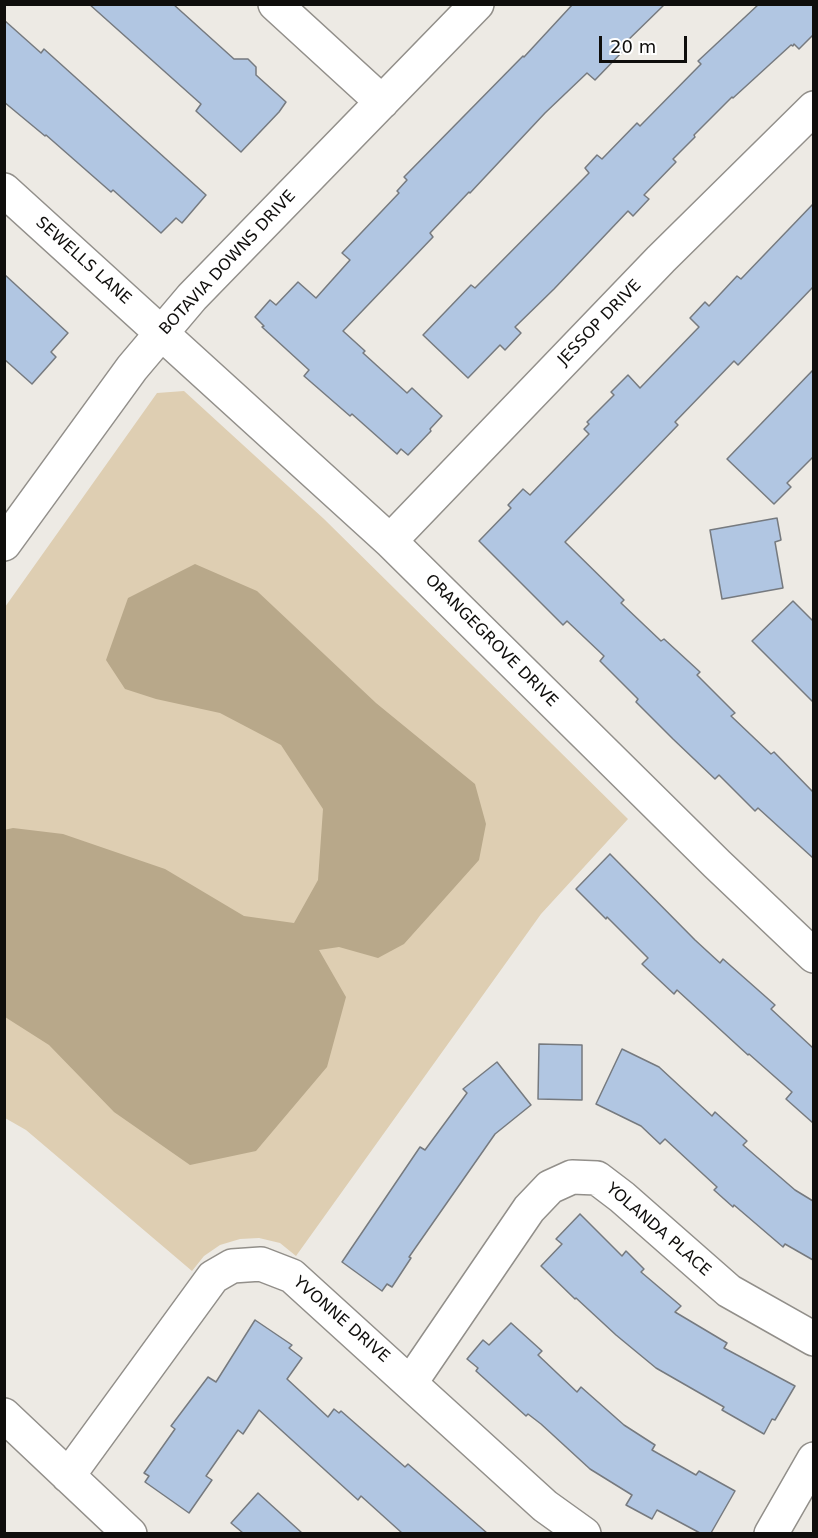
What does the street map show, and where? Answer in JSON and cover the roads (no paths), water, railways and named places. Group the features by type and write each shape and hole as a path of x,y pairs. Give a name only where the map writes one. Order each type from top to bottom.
{"street":[{"path":"274,4 382,102"},
{"name":"BOTAVIA DOWNS DRIVE","path":"9,526 132,368 192,297 477,4"},
{"name":"JESSOP DRIVE","path":"390,541 662,259 813,108"},
{"name":"SEWELLS LANE","path":"4,190 162,333"},
{"name":"ORANGEGROVE DRIVE","path":"162,333 390,541 813,956"},
{"name":"YOLANDA PLACE","path":"411,1382 529,1209 550,1187 572,1177 597,1178 622,1197 729,1291 813,1339"},
{"name":"YVONNE DRIVE","path":"68,1476 213,1277 232,1266 261,1264 292,1276 545,1506 584,1533"},
{"path":"4,1415 130,1533"},
{"path":"771,1533 813,1459"}]}
